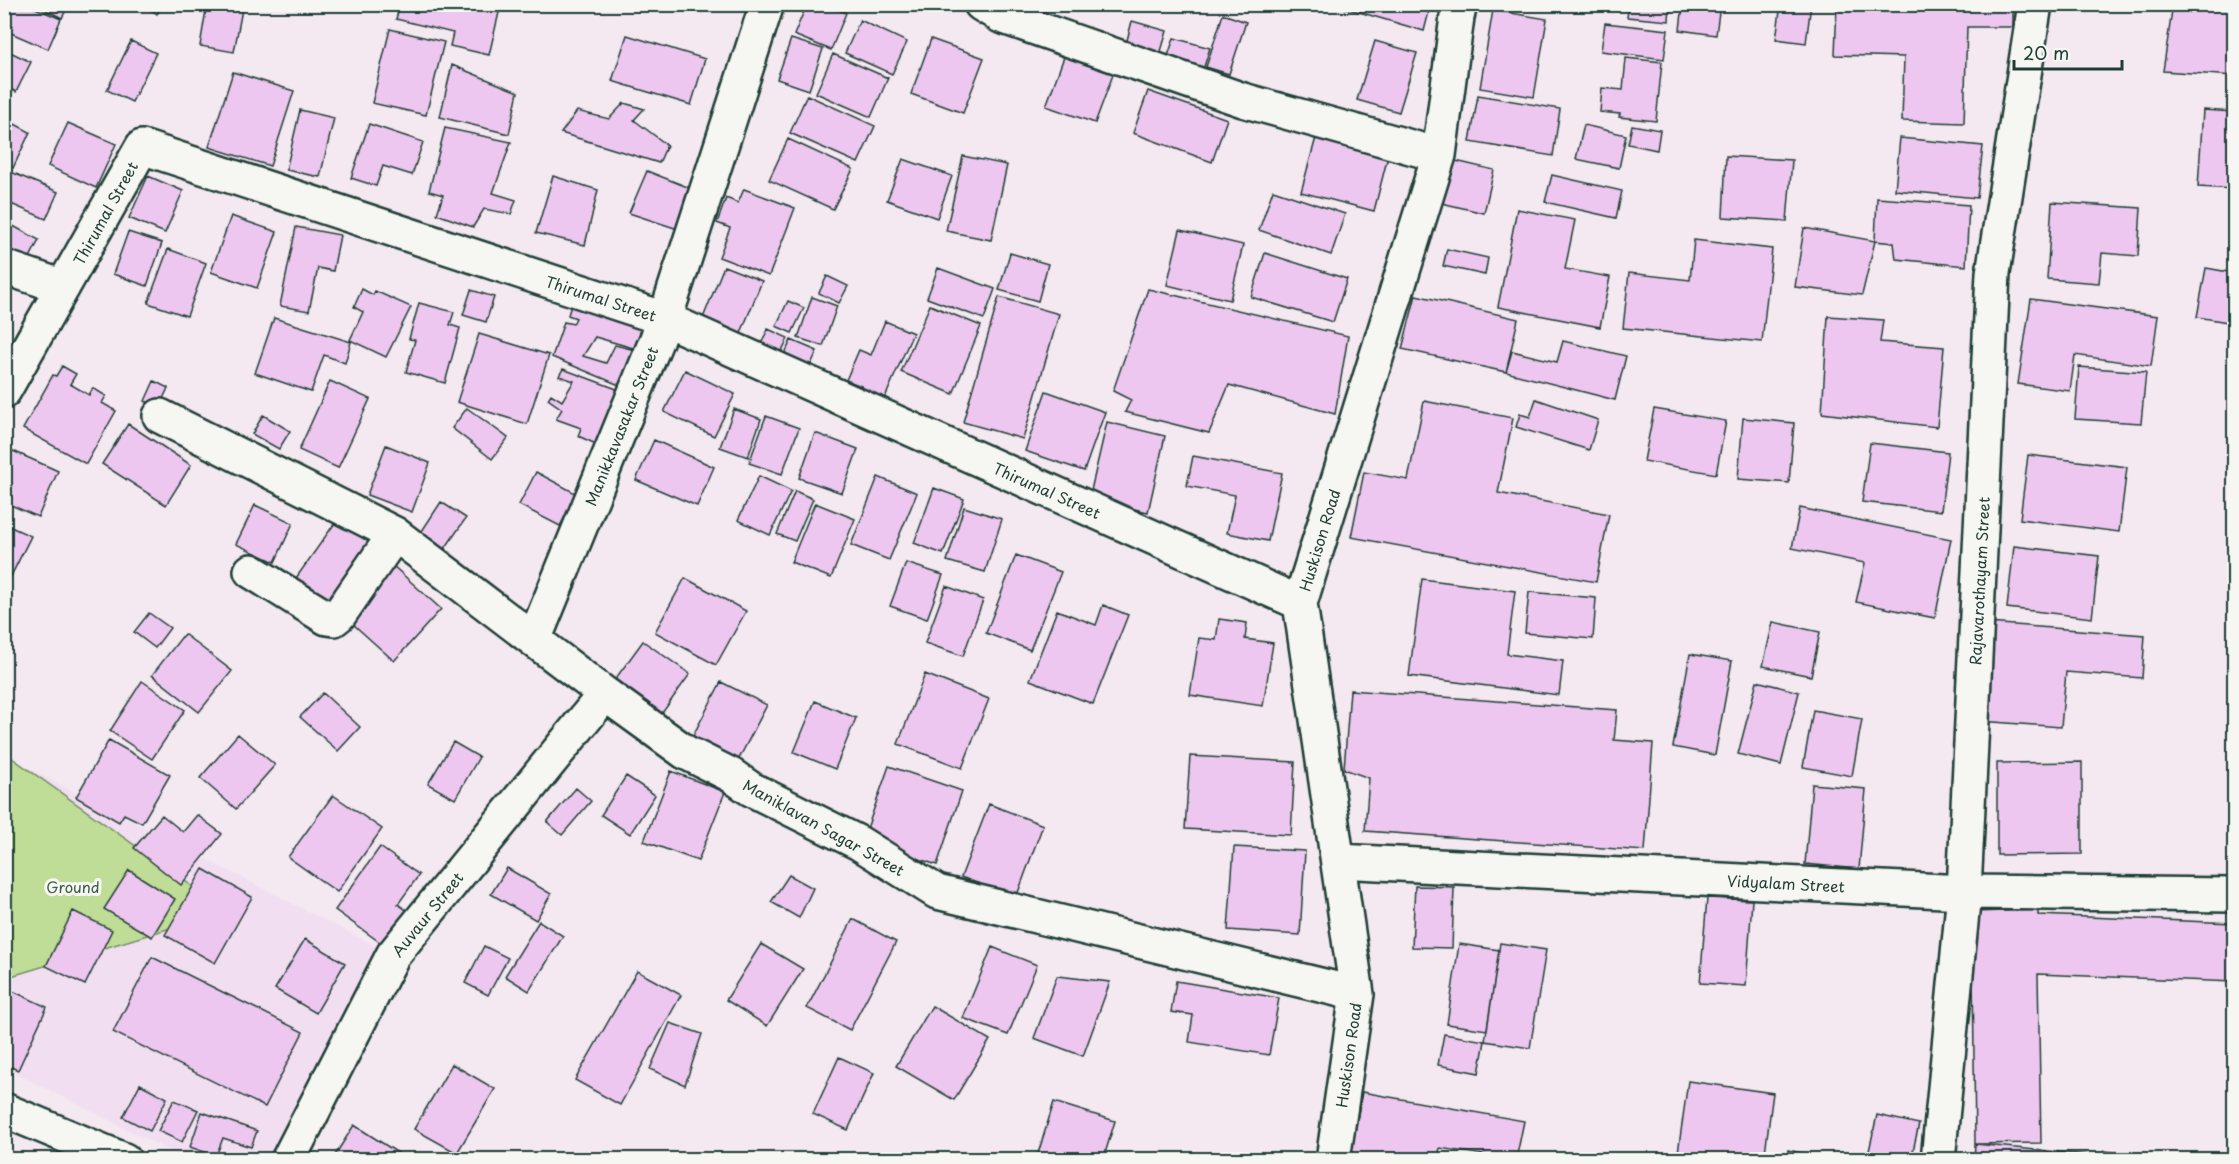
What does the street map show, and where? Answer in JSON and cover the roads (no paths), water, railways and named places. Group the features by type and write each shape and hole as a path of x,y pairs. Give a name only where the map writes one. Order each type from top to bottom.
{"street":[{"name":"Manikkavasakar Street","path":"534,640 665,319 767,4"},
{"path":"981,4 1001,16 1220,93 1438,155"},
{"name":"Huskison Road","path":"1333,1160 1357,994 1299,603 1438,155 1457,18 1461,4"},
{"name":"Rajavarothayam Street","path":"1938,1160 1964,892 1993,273 2035,4"},
{"name":"Thirumal Street","path":"4,391 142,147 665,319 1299,603"},
{"path":"4,267 63,286"},
{"name":"Maniklavan Sagar Street","path":"160,416 395,534 685,752 731,775 751,789 859,843 938,892 1357,994"},
{"path":"251,571 327,618 334,619 395,534"},
{"name":"Auvaur Street","path":"288,1160 393,955 605,694"},
{"name":"Vidyalam Street","path":"1338,861 1964,892 2235,895"},
{"path":"4,1110 124,1160"}],"park label":[{"name":"Ground","path":"73,886"}]}
